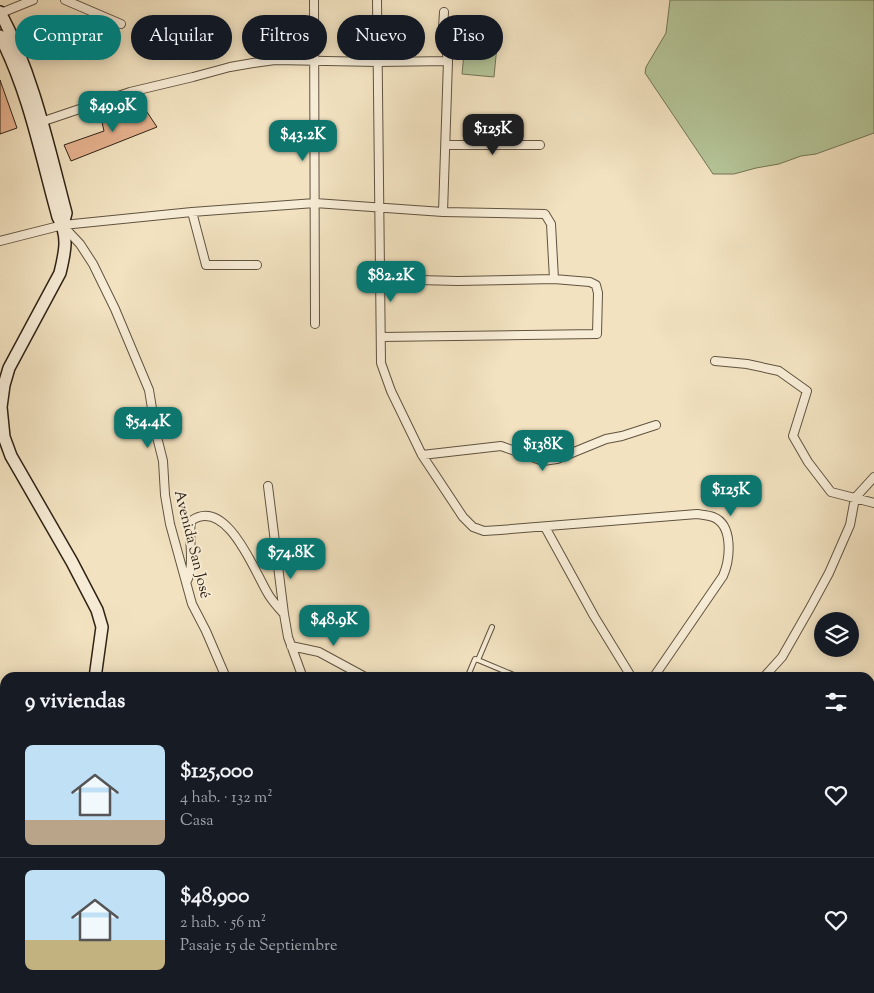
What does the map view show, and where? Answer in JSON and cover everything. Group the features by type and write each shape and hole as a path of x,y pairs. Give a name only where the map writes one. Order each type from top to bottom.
{"main road":[{"path":"0,13 23,59 66,212 62,225"},
{"path":"0,36 14,62 58,217 65,231 60,272 10,368 4,385 2,407 4,437 12,456 97,610 102,627 96,672"}],"street":[{"path":"0,13 32,0"},
{"path":"65,0 100,15"},
{"path":"314,0 315,324"},
{"path":"377,0 380,206 379,279 382,337 380,363 391,391 422,455 463,517 473,527 484,531 545,528 697,514 715,517 721,523 726,531 729,552 728,566 657,672"},
{"path":"443,212 448,61 443,28 444,12"},
{"path":"41,122 130,92 230,67 276,60 448,61"},
{"path":"446,145 540,145"},
{"path":"0,241 62,225 192,212 315,203 380,206 443,212 545,214 551,224 554,279"},
{"path":"192,212 206,265 257,265"},
{"name":"Avenida San José","path":"62,225 80,244 93,264 115,309 149,390 163,461 165,495 170,524 192,604 224,672"},
{"path":"379,279 458,281 554,279 590,282 596,285 598,293 597,334 382,337"},
{"path":"715,361 748,364 779,371 807,391 793,436 808,462 832,492 851,499 855,498 874,503"},
{"path":"422,455 502,446 543,460 557,459 606,439 656,425"},
{"path":"768,672 782,657 829,573 850,525 855,498 874,477"},
{"path":"268,486 284,614 291,646 301,672"},
{"path":"187,581 191,571 191,520 204,515 216,518 226,524 235,535 268,595 284,614"},
{"path":"545,528 594,616 628,672"},
{"path":"291,646 319,652 356,672"}],"lane":[{"path":"478,660 492,627"},
{"path":"470,672 475,659 507,672"}],"green space":[{"path":"670,0 874,0 874,133 816,154 801,156 779,164 734,174 713,174 645,73 646,67 666,33"},
{"path":"463,60 496,60 494,77 462,74"}],"building":[{"path":"0,80 17,128 0,134"},
{"path":"143,106 157,127 71,161 64,145 104,131 102,122"}]}
